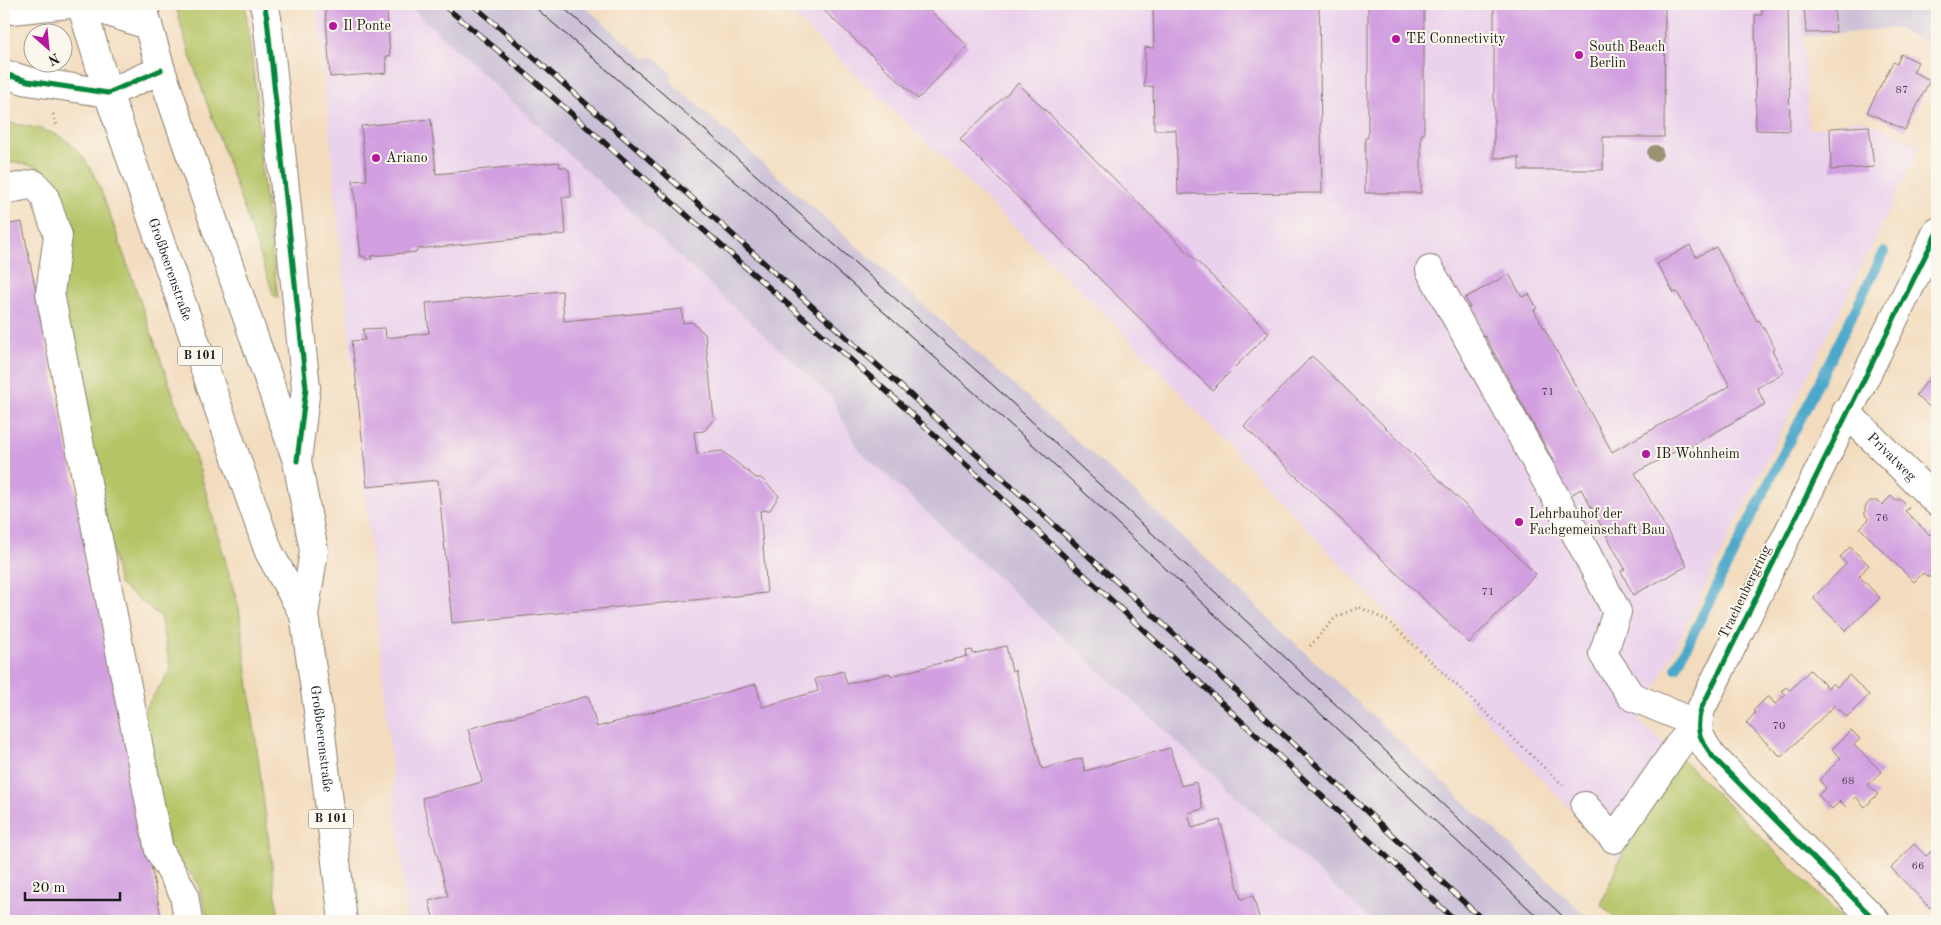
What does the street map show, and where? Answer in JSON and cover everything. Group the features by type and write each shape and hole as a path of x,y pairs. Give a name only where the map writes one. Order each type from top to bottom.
{"main road":[{"path":"11,9 69,4"},
{"path":"83,4 145,14"},
{"name":"Großbeerenstraße","path":"83,4 108,93 269,552 304,615"},
{"path":"264,4 306,388 297,461"},
{"name":"Großbeerenstraße","path":"145,14 161,70 297,461 314,552 304,615 319,717 343,921"},
{"path":"4,74 28,81 108,93 161,70"},
{"path":"4,190 34,184 44,195 58,236 50,293 159,850 184,894 188,921"},
{"name":"Trachenbergring","path":"1697,724 1701,709 1846,412 1937,232"},
{"path":"1430,270 1617,612 1603,654 1631,696 1697,724"},
{"name":"Privatweg","path":"1846,412 1937,502"},
{"path":"1585,806 1614,839 1678,746 1697,724"},
{"path":"1697,724 1698,733 1703,744 1713,757 1876,921"}],"path":[{"path":"53,112 57,126"},
{"path":"1310,646 1336,617 1359,607 1388,621 1585,806"}],"shaded area":[{"path":"317,4 418,4 831,397 859,450 1384,921 407,921"},
{"path":"407,4 582,4 645,59 654,57 671,73 671,82 1128,486 1591,921 1372,921 859,450 831,397"},
{"name":"Lehrbauhof der Fachgemeinschaft Bau","path":"782,4 1801,4 1809,130 1861,119 1921,145 1639,722 1678,755 1619,861 1113,322"},
{"path":"1801,4 1937,4 1937,48 1896,28 1803,37"}],"green space":[{"path":"176,4 245,4 257,100 261,166 278,298 274,296 195,70 182,31"},
{"path":"4,122 39,129 64,139 74,147 92,172 101,190 199,468 239,609 279,921 208,921 198,883 169,848 143,711 171,670 160,616 119,584 60,296 72,238 64,205 58,189 51,178 43,171 34,166 15,162 4,165"},
{"path":"1678,755 1845,921 1618,921 1601,905 1619,861"}],"building":[{"path":"325,4 381,4 382,11 387,11 390,56 386,56 387,73 330,77"},
{"path":"817,4 923,4 968,46 918,99"},
{"path":"1153,4 1319,4 1322,193 1178,194 1176,130 1154,130 1153,86 1144,87 1145,47 1154,48"},
{"name":"TE Connectivity","path":"1368,4 1424,4 1424,134 1421,135 1421,193 1365,193 1365,138 1368,138"},
{"name":"South Beach Berlin","path":"1494,4 1665,4 1664,137 1603,137 1603,170 1519,170 1519,157 1494,158"},
{"path":"1762,4 1788,4 1790,131 1756,130 1755,15 1762,15"},
{"path":"1804,4 1834,4 1836,32 1806,33"},
{"path":"1901,54 1918,62 1913,72 1930,80 1905,130 1867,112 1893,62 1897,64"},
{"path":"1018,83 1269,333 1212,390 960,140"},
{"path":"431,119 436,174 559,162 560,167 565,167 569,170 571,197 562,197 566,234 417,249 417,252 371,256 372,259 366,259 365,256 361,257 353,181 367,180 361,126"},
{"path":"1869,126 1874,167 1831,170 1830,128"},
{"path":"22,222 162,921 4,921 4,225"},
{"path":"1690,245 1696,257 1716,247 1757,321 1759,320 1775,348 1772,350 1784,372 1757,388 1765,404 1686,449 1684,447 1635,473 1687,566 1633,595 1621,571 1625,569 1581,489 1569,496 1552,466 1555,464 1485,336 1482,337 1466,309 1470,307 1465,298 1509,274 1522,297 1529,294 1537,308 1534,310 1612,452 1730,386 1677,292 1674,293 1657,264"},
{"path":"562,291 564,321 682,309 683,323 692,322 705,334 714,419 704,431 694,432 697,454 722,451 756,478 761,478 779,496 770,510 760,511 767,593 452,623 438,480 367,487 352,341 365,340 363,329 385,328 386,338 429,333 426,303"},
{"path":"1312,356 1536,574 1469,643 1244,426"},
{"path":"1937,369 1937,407 1934,411 1916,395"},
{"path":"1891,496 1896,501 1900,499 1909,508 1905,511 1930,535 1933,532 1937,536 1937,574 1935,577 1928,577 1923,573 1914,582 1860,528 1869,519 1865,515 1865,507 1870,501 1878,501 1882,505"},
{"path":"1850,547 1869,565 1859,576 1880,598 1846,631 1813,598 1846,564 1840,557"},
{"path":"1006,646 1012,671 1015,670 1042,769 1082,758 1085,771 1170,748 1181,786 1196,782 1203,809 1188,813 1192,828 1220,820 1241,899 1253,896 1260,921 434,921 429,901 448,896 422,798 482,782 468,729 588,696 597,727 756,684 762,707 818,691 815,679 843,671 847,684 890,673 891,676 967,656 966,651 972,650 973,654"},
{"path":"1810,670 1828,688 1833,683 1837,687 1849,675 1869,695 1847,717 1835,705 1781,757 1746,723 1755,713 1753,711 1768,696 1775,704 1786,694 1782,691 1786,687 1790,690"},
{"path":"1851,730 1860,739 1854,745 1882,772 1868,785 1878,794 1865,807 1856,797 1846,807 1840,801 1832,809 1818,795 1826,788 1819,780 1841,758 1832,749"},
{"path":"1914,844 1926,856 1934,849 1937,853 1937,901 1930,908 1891,868"}],"waterway":[{"path":"1676,668 1884,252"}],"tram line":[{"path":"531,4 814,250 1041,452 1542,921"},
{"path":"559,4 713,137 995,387 1568,921"}],"railway":[{"path":"442,4 531,78 892,396 1456,921"},
{"path":"472,4 660,169 1007,482 1484,921"}],"cycle path":[{"path":"264,4 306,388 297,461"},
{"path":"4,74 28,81 108,93 161,70"},
{"path":"1876,921 1713,757 1700,735 1699,717 1701,709 1937,232"}],"place":[{"name":"Il Ponte","path":"333,26"},
{"name":"TE Connectivity","path":"1396,39"},
{"name":"South Beach Berlin","path":"1579,55"},
{"name":"Ariano","path":"376,158"},
{"name":"IB Wohnheim","path":"1646,454"},
{"name":"Lehrbauhof der Fachgemeinschaft Bau","path":"1519,522"}]}
